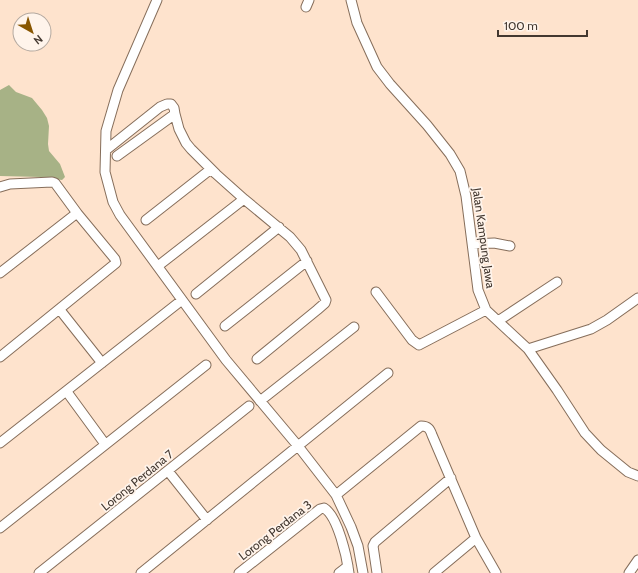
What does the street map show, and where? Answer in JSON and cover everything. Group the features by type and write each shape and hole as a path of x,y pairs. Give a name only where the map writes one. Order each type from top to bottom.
{"street":[{"path":"157,0 118,90 106,131 105,172 113,202 120,215 226,360 298,446 336,495 358,546 363,573"},
{"name":"Jalan Kampung Jawa","path":"351,0 357,23 378,67 390,84 427,125 450,154 460,171 466,196 478,290 486,310 528,350 558,390 585,433 613,461 628,472 638,476"},
{"path":"106,150 160,107 166,104 171,104 174,108 186,143 211,169 244,199 290,236 301,250 324,294 326,300 325,303 257,359"},
{"path":"117,156 175,114"},
{"path":"146,220 211,169"},
{"path":"0,187 10,184 55,183 77,213 115,259 116,263 60,310 0,357"},
{"path":"158,266 244,199"},
{"path":"0,273 77,213"},
{"path":"196,294 279,227"},
{"path":"472,244 494,243 510,246"},
{"path":"225,326 307,262"},
{"path":"498,321 557,282"},
{"path":"376,292 412,340 419,345 486,310"},
{"path":"528,350 591,329 607,320 638,298"},
{"path":"0,443 67,392 182,300"},
{"path":"60,310 102,364"},
{"path":"260,401 354,326"},
{"path":"0,528 206,365"},
{"path":"141,573 388,373"},
{"path":"67,392 105,444"},
{"name":"Lorong Perdana 7","path":"39,573 249,406"},
{"path":"336,495 421,426 426,426 430,429 476,538 496,573"},
{"path":"168,471 207,520"},
{"path":"377,573 373,546 374,542 451,478"},
{"name":"Lorong Perdana 3","path":"239,573 324,508 327,510 340,535 348,570"},
{"path":"434,573 476,538"},
{"path":"630,573 638,560"},
{"path":"339,573 348,570"}],"green space":[{"path":"9,85 16,92 32,98 47,118 49,126 49,151 60,164 65,177 62,180 41,177 0,176 0,90"}]}
